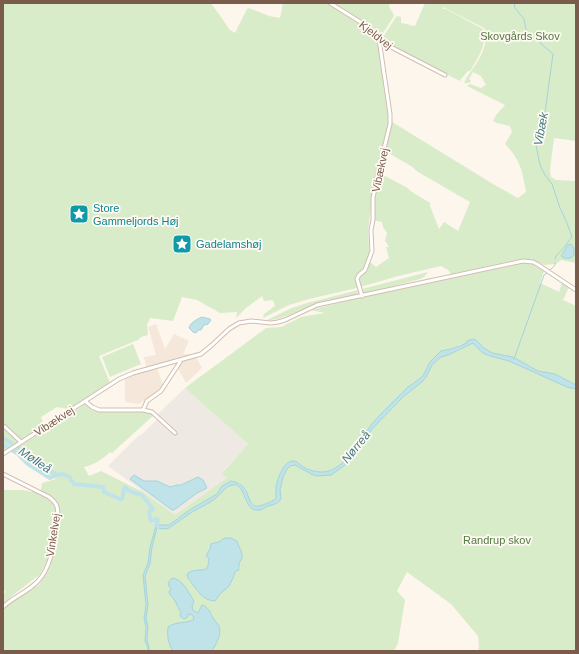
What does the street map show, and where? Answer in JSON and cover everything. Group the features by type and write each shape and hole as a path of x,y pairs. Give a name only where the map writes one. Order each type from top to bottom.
{"street":[{"name":"Kjeldvej","path":"330,3 362,23 373,32 379,40 391,48 445,75"},
{"name":"Vibækvej","path":"362,296 357,280 359,275 365,270 372,251 371,230 373,220 373,198 390,124 390,114 379,40"},
{"name":"Vibækvej","path":"3,454 119,379 133,373 201,354 229,328 239,323 251,321 271,323 278,322 317,305 528,261 537,264 576,290"},
{"path":"143,410 147,401 161,391 180,362 179,360"},
{"name":"Vibækvej","path":"85,401 92,407 100,410 143,410 152,412 176,433"},
{"path":"3,426 21,442"},
{"name":"Vinkelvej","path":"3,474 50,497 56,504 58,514 52,552 43,575 38,582 9,602 3,608"}],"shaded area":[{"path":"156,324 165,349 174,334 189,341 183,354 194,354 202,368 186,383 175,363 157,368 163,385 161,390 139,404 125,402 125,378 147,371 144,357 156,355 148,327"},
{"path":"185,388 248,444 222,472 228,478 175,515 108,466 138,436 141,435 160,417 158,414"}],"green space":[{"name":"Skovgårds Skov","path":"3,3 211,3 230,30 235,33 247,9 249,8 269,16 280,18 283,3 390,3 389,6 394,16 378,41 389,120 372,199 368,230 370,262 376,267 389,258 386,247 389,247 385,241 387,233 382,222 373,220 374,198 379,173 406,187 430,203 439,229 444,222 458,231 470,202 385,151 392,122 518,198 526,192 518,161 505,144 512,132 510,126 493,121 505,105 467,86 470,84 481,88 486,85 481,76 473,72 469,79 471,81 469,83 464,83 483,51 486,41 486,32 484,28 443,7 443,9 446,9 483,29 484,39 479,56 470,71 468,71 460,81 389,46 381,40 396,17 401,17 401,23 415,26 425,3 576,3 576,141 554,138 550,170 551,177 556,180 576,181 576,263 561,260 556,264 544,265 531,259 521,259 451,274 448,270 441,266 309,299 289,305 263,318 264,314 275,306 273,300 264,301 262,296 236,318 237,312 220,313 197,300 182,297 173,321 150,318 147,325 148,335 99,356 110,383 69,409 57,407 41,417 44,426 3,452"},
{"path":"524,263 530,263 544,271 540,283 559,292 562,283 569,288 563,300 576,306 576,385 555,374 538,371 513,357 492,353 476,340 441,351 430,362 423,376 407,388 373,423 347,459 333,470 324,472 314,471 305,468 297,462 288,463 276,488 276,498 274,500 259,507 251,502 244,488 239,483 222,486 217,494 191,509 169,525 156,526 150,547 148,563 143,575 146,605 144,619 146,627 145,641 148,648 147,651 3,651 3,610 11,602 39,585 47,573 55,549 60,512 57,501 36,490 41,490 42,483 56,479 12,451 46,429 55,425 85,404 92,410 102,412 149,413 154,415 112,453 110,452 98,461 84,467 89,476 101,471 143,492 175,515 227,478 222,473 248,444 185,388 266,328 281,327 301,317 325,313 310,310 359,298"},
{"path":"428,272 420,279 364,294 362,289"},
{"path":"358,290 359,294 328,301 273,320 267,320 292,308 307,303"},
{"name":"Randrup skov","path":"473,343 477,349 483,353 509,361 567,387 576,389 576,651 478,651 478,636 451,604 407,572 397,591 405,600 398,643 394,651 149,651 147,640 148,626 146,619 148,605 145,576 150,564 152,547 157,528 169,528 231,485 236,485 241,489 246,502 252,508 260,510 267,506 276,504 281,499 280,490 283,477 290,466 295,465 311,474 331,475 348,463 372,429 404,396 422,382 432,365 441,357"},
{"path":"133,344 141,364 110,377 102,357"},
{"path":"3,490 33,491 51,500 57,510 57,518 51,556 39,575 3,605 3,594 6,592 3,590"}],"water":[{"path":"571,244 574,248 574,255 571,258 561,256 568,245"},
{"path":"202,317 211,320 208,324 204,325 201,330 198,330 196,333 193,332 189,328 191,324"},
{"name":"Nørreå","path":"473,339 492,353 513,357 538,371 555,374 576,385 576,389 567,387 509,361 483,353 473,343 441,357 432,365 422,382 404,396 372,429 348,463 331,475 316,476 295,465 290,466 283,477 280,490 281,499 277,503 267,506 261,510 254,510 247,503 241,488 231,485 213,500 169,528 157,528 152,547 150,564 145,576 148,605 146,619 148,626 147,640 149,651 147,651 148,648 145,641 146,627 144,619 146,605 143,575 148,563 150,547 156,526 169,525 191,509 217,494 222,486 231,481 238,483 243,487 250,501 254,505 259,506 271,502 276,498 276,486 283,468 292,461 296,461 305,468 313,471 325,472 333,469 348,458 372,424 407,388 423,376 430,362 441,351 467,343 467,341"},
{"path":"134,475 144,481 157,481 170,487 181,485 198,477 203,480 207,488 172,510 130,479"},
{"path":"226,538 231,538 237,541 242,552 239,568 238,571 237,570 235,572 229,586 215,601 206,599 199,593 188,578 187,574 189,572 206,569 209,558 206,556 211,544"},
{"path":"172,578 182,583 187,590 194,601 192,606 193,610 198,613 203,605 209,610 219,626 219,636 212,651 173,651 171,648 168,639 168,627 194,619 190,614 184,619 180,616 181,612 169,592 171,589 168,583"}],"waterway":[{"name":"Vibæk","path":"514,3 515,8 524,19 527,35 531,35 553,54 542,134 537,140 536,145 540,165 552,184 572,237 555,259"},
{"name":"Vibæk","path":"550,270 555,263"},
{"name":"Vibæk","path":"514,359 544,275 547,273"},
{"name":"Mølleå","path":"3,438 57,475 62,474 70,477"},
{"path":"3,445 17,453 28,464 50,478 57,475"},
{"name":"Mølleå","path":"71,480 74,484 103,487 104,492 120,499 122,499 125,487 129,491 142,495 153,509 149,513 151,521 157,519 158,521 156,524 158,527"}],"place":[{"name":"Store Gammeljords Høj","path":"79,214"},
{"name":"Gadelamshøj","path":"182,244"}]}
